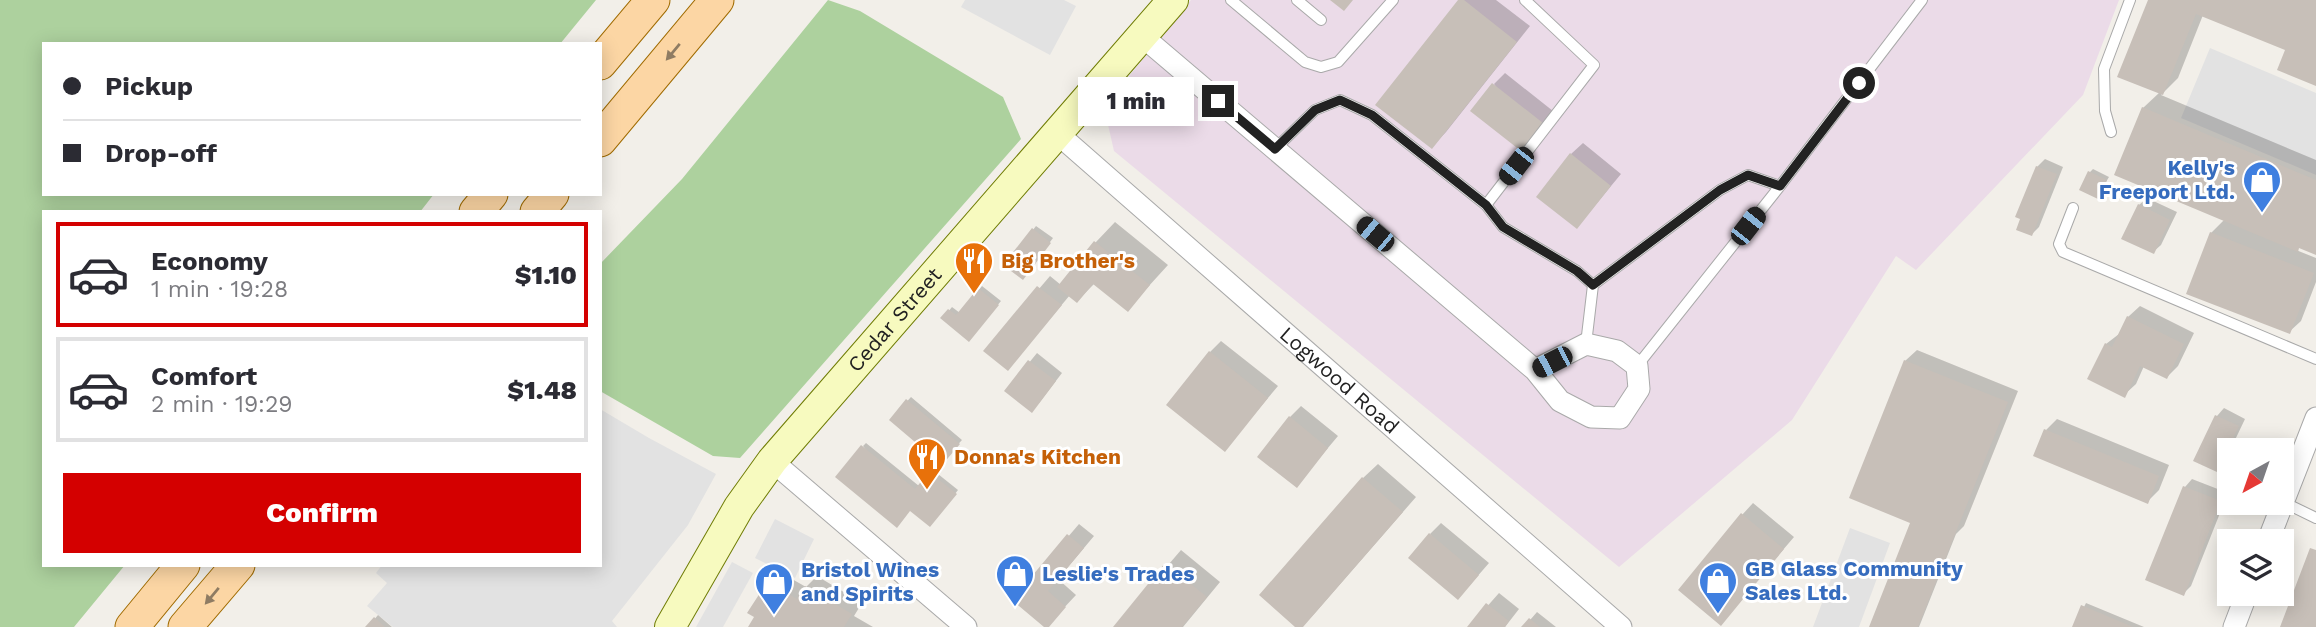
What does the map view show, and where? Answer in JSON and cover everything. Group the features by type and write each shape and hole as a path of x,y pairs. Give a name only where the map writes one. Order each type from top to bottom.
{"main road":[{"path":"602,61 653,0"},
{"path":"602,137 717,0"},
{"name":"Cedar Street","path":"670,627 739,507 772,461 1173,0"},
{"path":"478,210 489,196"},
{"path":"539,210 552,196"},
{"path":"132,627 181,567"},
{"path":"186,627 236,567"}],"street":[{"path":"1142,36 1535,370 1560,401 1591,417 1620,418 1639,389 1637,366 1617,351 1586,344 1535,370"},
{"name":"Logwood Road","path":"1058,134 1621,627"},
{"path":"2294,474 2316,418"},
{"path":"772,461 966,627"},
{"path":"2234,627 2242,606"}],"lane":[{"path":"1232,0 1306,62 1321,67 1338,62 1393,0"},
{"path":"1297,0 1321,20"},
{"path":"1486,205 1594,65 1525,0"},
{"path":"1637,366 1780,186 1922,0"},
{"path":"2111,132 2105,111 2104,69 2130,0"},
{"path":"1275,149 1315,110 1340,100 1372,115 1486,205 1503,227 1577,271 1593,285"},
{"path":"1586,344 1593,285 1720,190 1748,175 1780,186"},
{"path":"2073,208 2059,244 2063,252 2316,359"},
{"path":"2294,507 2316,518"}],"shaded area":[{"path":"965,0 1064,0 1076,6 1050,55 961,7"},
{"path":"1191,0 2119,0 2083,95 1916,270 1896,256 1792,420 1619,567 1114,151 1104,107"},
{"path":"2210,48 2316,93 2316,175 2181,118"},
{"path":"602,410 716,474 688,525 612,621 617,627 393,627 367,606 387,583 376,573 380,567 602,567"},
{"path":"775,519 814,539 795,578 755,558"},
{"path":"1850,528 1890,543 1859,627 1813,627"},
{"path":"732,562 753,573 723,627 696,627"}],"green space":[{"path":"0,0 596,0 562,42 42,42 42,196 432,196 422,210 42,210 42,567 123,567 74,627 0,627"},
{"path":"828,0 860,11 1003,97 1021,139 740,458 713,456 602,392 602,262 682,179"}],"building":[{"path":"1330,0 1353,0 1344,11"},
{"path":"1458,0 1464,0 1517,42 1432,149 1375,105"},
{"path":"2148,0 2316,0 2316,86 2277,70 2285,50 2196,14 2163,95 2117,77"},
{"path":"1492,83 1543,123 1521,151 1470,111"},
{"name":"Kelly's Freeport Ltd.","path":"2142,107 2316,180 2316,255 2299,248 2298,252 2114,175"},
{"path":"1570,153 1611,186 1577,229 1536,197"},
{"path":"2036,166 2057,174 2032,236 2016,230 2020,219 2015,217"},
{"path":"2088,171 2107,180 2098,199 2079,190"},
{"path":"2138,204 2170,220 2154,254 2121,239"},
{"path":"1032,228 1051,243 1023,280 1003,265"},
{"path":"2210,232 2314,273 2290,334 2186,294"},
{"path":"1094,241 1150,285 1128,312 1093,284 1077,303 1057,287"},
{"path":"1037,286 1062,305 1008,371 983,351"},
{"path":"978,288 999,305 969,342 940,318 948,309 956,315"},
{"path":"2127,316 2184,344 2167,379 2140,366 2125,398 2087,379 2105,343 2112,347"},
{"path":"1209,351 1268,398 1225,452 1166,405"},
{"path":"1028,360 1056,381 1032,413 1004,391"},
{"path":"1904,360 2008,402 1918,627 1869,627 1910,523 1849,498"},
{"path":"906,399 960,444 942,465 889,420"},
{"path":"2215,415 2239,426 2233,438 2217,438 2217,472 2193,461"},
{"path":"1289,416 1328,448 1297,488 1257,457"},
{"path":"2044,429 2159,476 2148,504 2033,456"},
{"path":"861,445 915,489 929,472 957,494 930,527 910,511 897,528 835,477"},
{"path":"1362,477 1403,512 1303,627 1295,627 1259,595"},
{"path":"2183,486 2217,499 2217,511 2184,596 2145,580"},
{"path":"1741,513 1784,549 1721,626 1678,590"},
{"path":"1429,533 1479,575 1458,600 1408,558"},
{"path":"1067,534 1084,548 1048,591 1066,607 1049,627 1044,627 1012,600"},
{"path":"2310,548 2316,550 2316,627 2280,627 2288,606 2294,606 2294,590"},
{"path":"1165,563 1207,597 1182,627 1113,627"},
{"path":"773,585 797,599 805,586 852,614 844,627 748,627 754,617 747,613 760,593 766,597"},
{"path":"1486,603 1509,621 1505,627 1467,627"},
{"path":"2081,605 2133,627 2072,627"},
{"path":"374,617 385,627 365,627"},
{"path":"1529,618 1540,627 1521,627"}],"place":[{"name":"Kelly's Freeport Ltd.","path":"2262,214"},
{"name":"Big Brother's","path":"974,295"},
{"name":"Donna's Kitchen","path":"927,491"},
{"name":"Leslie's Trades","path":"1015,608"},
{"name":"GB Glass Community Sales Ltd.","path":"1718,615"},
{"name":"Bristol Wines and Spirits","path":"774,616"}],"route":[{"path":"1218,101 1275,149 1315,110 1340,100 1372,115 1486,205 1503,227 1577,271 1593,285 1720,190 1748,175 1780,186 1859,83"}]}
